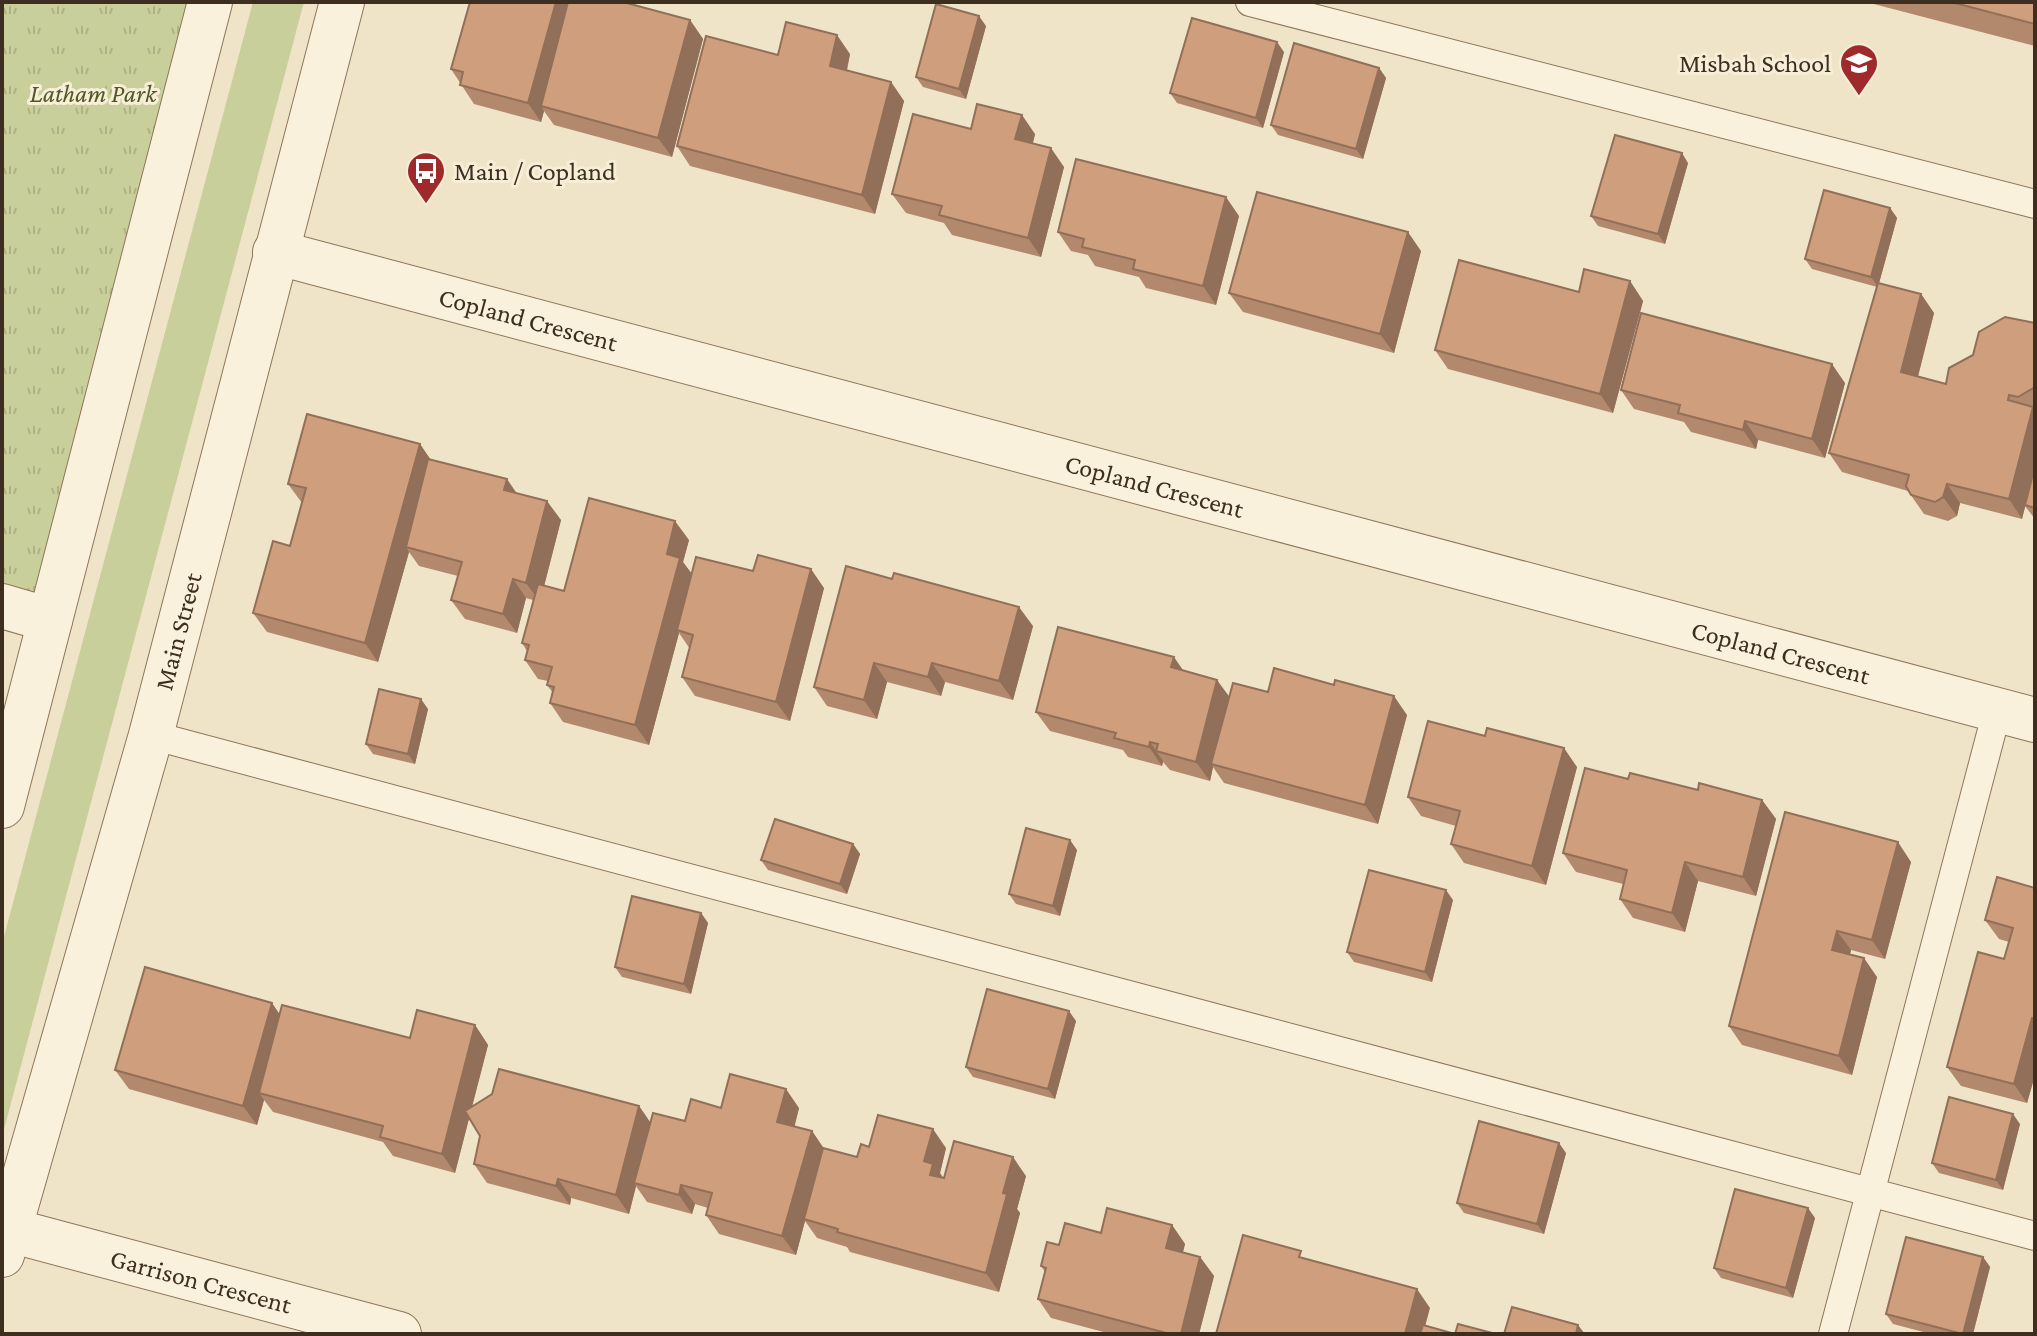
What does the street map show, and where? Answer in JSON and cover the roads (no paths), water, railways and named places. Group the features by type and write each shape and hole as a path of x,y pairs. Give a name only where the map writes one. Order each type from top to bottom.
{"street":[{"path":"2,806 210,2"},
{"name":"Main Street","path":"4,1238 151,735 342,2"},
{"name":"Copland Crescent","path":"275,252 2016,716"},
{"path":"2,606 50,620"},
{"name":"Garrison Crescent","path":"4,1238 399,1334"}],"lane":[{"path":"1250,2 2035,204"},
{"path":"1833,1334 1870,1194 2016,716"},
{"path":"151,735 2035,1236"}],"place":[{"name":"Misbah School","path":"1859,97"},
{"name":"Main / Copland","path":"426,205"}],"park label":[{"name":"Latham Park","path":"93,93"}]}
